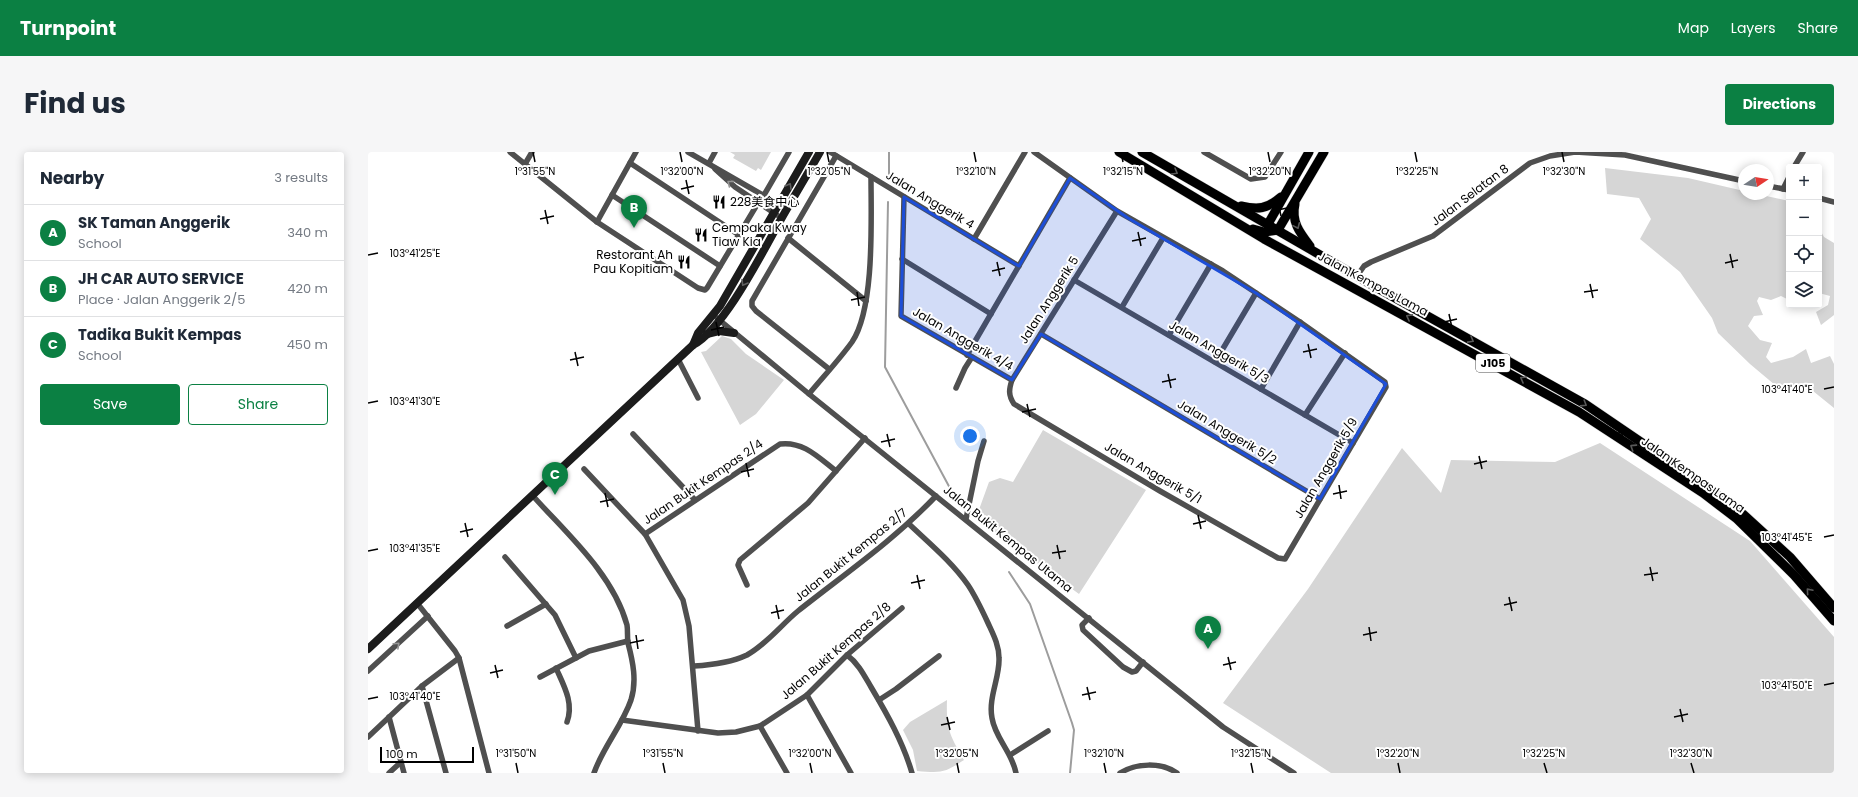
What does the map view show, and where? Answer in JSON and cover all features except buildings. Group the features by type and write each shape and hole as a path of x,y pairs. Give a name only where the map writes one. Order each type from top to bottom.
{"main road":[{"name":"Jalan Kempas Lama","path":"1119,152 1229,218 1305,261 1579,412 1703,493 1747,528 1794,575 1834,621"},
{"name":"Jalan Kempas Lama","path":"1142,152 1272,229 1313,250 1585,404 1708,487 1743,514 1790,557 1834,608"},
{"path":"1305,261 1277,242 1272,229 1284,194 1309,152"},
{"path":"1229,218 1257,231 1272,229 1297,197 1324,152"},
{"path":"1228,203 1253,209 1264,208 1284,194"},
{"path":"1297,197 1294,207 1294,221 1297,229 1313,250"}],"street":[{"path":"510,152 597,222 698,288 705,290 758,203"},
{"path":"525,164 532,152"},
{"path":"597,222 636,152"},
{"path":"688,152 787,209"},
{"path":"709,163 715,152"},
{"path":"764,195 789,152"},
{"path":"693,345 698,333 720,306 809,152"},
{"path":"368,649 693,345 701,341 720,320 820,152"},
{"name":"Jalan Anggerik 4","path":"830,152 1019,266"},
{"path":"974,239 1025,152"},
{"path":"1034,152 1117,211 1211,264 1345,353 1305,415"},
{"path":"1204,152 1251,179 1265,177 1280,152"},
{"name":"Jalan Selatan 8","path":"1357,276 1364,266 1370,262 1433,236 1530,163 1550,156 1575,152 1625,155 1738,180"},
{"path":"1796,164 1802,152"},
{"path":"829,369 756,311 752,306 753,297 836,156"},
{"path":"630,163 739,235"},
{"path":"709,163 726,180 782,218"},
{"path":"809,394 852,341 864,313 870,254 871,177"},
{"path":"956,388 991,314 1070,178"},
{"path":"1783,189 1786,183"},
{"path":"1774,187 1786,190"},
{"path":"612,195 720,266"},
{"name":"Jalan Anggerik 4/4","path":"904,197 901,316 1012,380"},
{"path":"1822,199 1834,202"},
{"name":"Jalan Anggerik 5","path":"1012,380 1117,211"},
{"path":"788,238 866,301"},
{"path":"1122,307 1163,238"},
{"path":"902,259 991,314"},
{"path":"1169,335 1211,264"},
{"name":"Jalan Anggerik 5/3","path":"1074,280 1353,443"},
{"path":"1215,362 1256,293"},
{"name":"Jalan Bukit Kempas Utama","path":"713,314 809,394 1223,727 1294,773"},
{"path":"1261,389 1300,322"},
{"path":"707,334 719,331 734,332"},
{"name":"Jalan Anggerik 5/2","path":"1041,334 1320,499"},
{"name":"Jalan Anggerik 5/9","path":"1282,559 1287,556 1386,387 1383,380 1345,353"},
{"path":"678,359 698,398"},
{"name":"Jalan Anggerik 5/1","path":"1012,380 1010,394 1014,404 1160,491 1282,559"},
{"path":"633,434 695,500"},
{"path":"747,585 738,564 740,560 808,503 865,438"},
{"path":"966,519 978,461 984,441"},
{"name":"Jalan Bukit Kempas 2/4","path":"645,534 780,444 791,442 804,447 836,471"},
{"path":"584,469 645,534 683,600 689,626 694,666 698,731"},
{"path":"533,496 599,569 609,585 626,624 628,641 633,659 634,683 631,699 622,720 597,764 594,773"},
{"name":"Jalan Bukit Kempas 2/7","path":"694,666 728,662 755,650 797,612 875,553 909,524 936,496"},
{"path":"909,524 968,585 978,602 996,641 1000,665 992,703 991,716 994,726 1010,755 1016,773"},
{"path":"505,557 555,615 576,658"},
{"path":"416,603 428,616 459,658 489,773"},
{"path":"507,626 546,604"},
{"name":"Jalan Bukit Kempas 2/8","path":"622,720 718,734 736,732 760,726 807,695 847,655 902,608"},
{"path":"368,672 428,616"},
{"path":"1089,618 1082,625 1083,630 1123,667 1132,672 1136,671 1144,662"},
{"path":"540,677 589,651 628,641"},
{"path":"847,655 858,665 899,737 912,773"},
{"path":"878,700 896,689 939,656"},
{"path":"368,737 422,686 459,658"},
{"path":"556,668 567,692 570,714 568,722"},
{"path":"422,686 446,773"},
{"path":"807,695 851,773"},
{"path":"389,717 404,773"},
{"path":"760,726 787,773"},
{"path":"1010,755 1048,732"},
{"path":"388,773 401,762"},
{"path":"1120,773 1142,766 1158,766 1171,769 1177,773"}],"highlighted area":[{"path":"1070,178 1128,218 1256,293 1386,384 1320,499 1041,334 1012,380 901,316 904,197 1019,266"}],"shaded area":[{"path":"730,152 771,152 761,170 758,168 756,171 733,158 735,155"},
{"path":"1605,168 1688,178 1738,190 1738,200 1774,200 1774,198 1786,200 1786,298 1781,296 1771,300 1759,297 1757,301 1763,315 1754,316 1748,326 1760,340 1772,343 1766,357 1771,363 1793,357 1806,349 1811,363 1830,356 1834,364 1834,408 1813,391 1775,385 1750,364 1718,333 1712,318 1680,272 1640,239 1651,219 1639,198 1607,194"},
{"path":"1822,233 1824,237 1834,243 1834,315 1821,325 1816,312 1828,305 1830,296 1822,294"},
{"path":"722,336 731,339 746,354 784,380 756,414 740,425 701,352 706,351"},
{"path":"1043,430 1146,490 1079,594 976,518 989,482 1000,478 1013,482"},
{"path":"1600,443 1750,541 1834,637 1834,773 1331,773 1223,703 1308,589 1402,448 1441,493 1451,460 1555,462"},
{"path":"947,700 948,726 955,744 964,760 947,770 938,772 917,771 913,750 903,730 910,722"}],"waterway":[{"path":"889,152 889,174"},
{"path":"888,202 885,367 959,505"},
{"path":"1009,572 1030,604 1072,723 1074,730 1070,773"}],"place":[{"name":"228美食中心","path":"719,202"},
{"name":"JH CAR AUTO SERVICE","path":"634,228"},
{"name":"Cempaka Kway Tiaw Kia","path":"701,235"},
{"name":"Restorant Ah Pau Kopitiam","path":"684,262"},
{"name":"Tadika Bukit Kempas","path":"555,495"},
{"name":"SK Taman Anggerik","path":"1208,649"}]}
